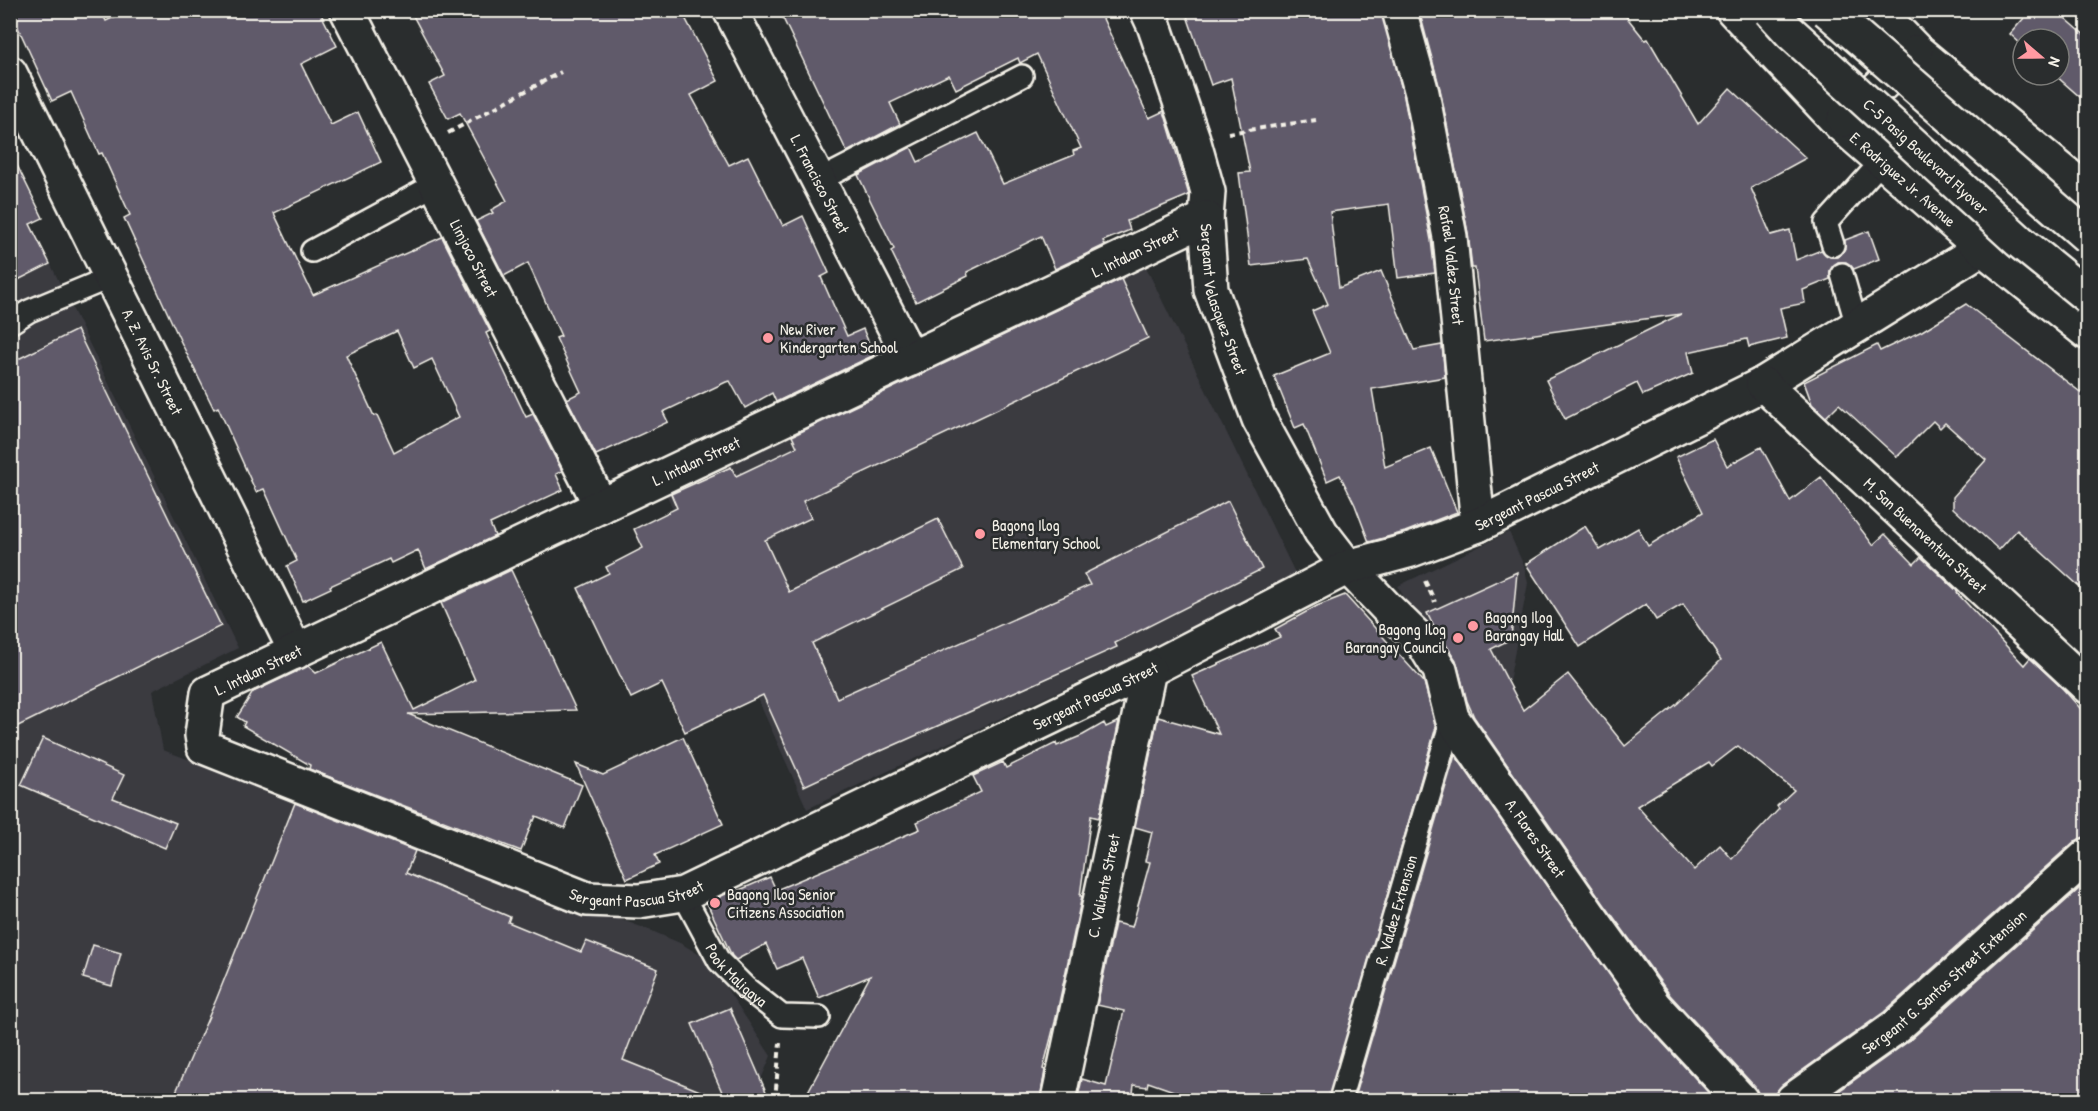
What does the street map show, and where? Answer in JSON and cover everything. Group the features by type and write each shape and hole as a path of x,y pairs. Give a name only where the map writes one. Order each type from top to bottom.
{"street":[{"name":"Limjoco Street","path":"347,10 601,506"},
{"name":"L. Francisco Street","path":"730,10 911,359"},
{"name":"Sergeant Velasquez Street","path":"1147,10 1193,139 1208,192 1206,218 1210,290 1259,419 1321,532 1348,567"},
{"name":"Rafael Valdez Street","path":"1399,10 1422,93 1450,237 1478,525"},
{"name":"E. Rodriguez Jr. Avenue","path":"1733,10 1840,124 1982,248 2088,333"},
{"name":"C-5 Pasig Boulevard Flyover","path":"1770,10 1790,32 2019,241 2088,297"},
{"path":"1827,10 2088,237"},
{"path":"1877,10 1917,51 2088,192"},
{"path":"1840,124 1917,51"},
{"name":"A. Z. Avis Sr. Street","path":"10,73 296,652"},
{"name":"L. Intalan Street","path":"203,718 208,693 1206,218"},
{"name":"Sergeant Pascua Street","path":"203,718 204,747 586,899 639,901 683,894 1149,670 1348,567 1411,550 1478,525 1763,384 1982,248"},
{"name":"M. San Buenaventura Street","path":"1763,384 2088,687"},
{"name":"A. Flores Street","path":"1348,567 1424,644 1440,670 1452,718 1655,1007 1741,1101"},
{"name":"C. Valiente Street","path":"1059,1101 1149,670"},
{"name":"Sergeant G. Santos Street Extension","path":"1793,1101 1896,1027 2088,855"}],"lane":[{"path":"818,181 1022,76"},
{"path":"1833,245 1826,223 1883,160"},
{"path":"312,251 436,184"},
{"path":"1842,274 1857,326"},
{"path":"10,323 29,311 111,278"},
{"name":"R. Valdez Extension","path":"1340,1101 1452,718"},
{"name":"Pook Maligaya","path":"683,894 718,961 745,987 782,1016 819,1017"}],"path":[{"path":"420,152 447,134 561,72"},
{"path":"1193,139 1316,120"},
{"path":"775,1101 782,1016"}],"shaded area":[{"path":"10,181 238,648 152,691 163,750 682,944 708,960 771,1056 752,1100 22,1100 11,1093"},
{"name":"Bagong Ilog Elementary School","path":"1142,259 1298,579 807,809 664,489"},
{"path":"1509,532 1524,566 1528,583 1508,687 1462,706 1398,586"}],"building":[{"path":"10,10 101,10 106,21 129,10 319,10 337,46 301,64 331,125 358,112 381,162 274,213 313,295 442,237 490,331 486,333 526,417 533,414 562,471 556,474 563,490 490,524 495,536 426,569 418,550 391,563 389,559 303,601 287,566 297,561 264,489 256,492 218,407 214,409 180,340 124,218 130,215 102,153 99,154 71,92 52,101","holes":["397,331 414,368 432,359 459,417 394,452 377,415 374,416 346,355"]},
{"path":"410,10 681,10 718,81 691,95 729,165 748,156 783,226 803,216 829,273 821,277 847,336 863,329 874,355 776,402 772,393 745,408 730,381 726,382 663,412 668,422 596,455 567,399 581,392 556,338 561,336 528,263 504,276 476,221 493,213 491,210 507,201 460,113 448,119 429,84 445,76"},
{"path":"779,10 1099,10 1149,118 1164,111 1189,195 1127,221 1130,230 1103,241 1105,245 1055,269 1041,236 967,272 968,276 916,302 891,251 894,249 858,175 911,147 918,162 978,133 1003,184 1074,155 1073,151 1081,148 1037,54 1020,63 1018,58 956,89 949,75 890,103 900,124 847,152"},
{"path":"1185,10 1381,10 1404,97 1435,273 1398,278 1389,204 1330,212 1339,288 1381,271 1414,350 1442,345 1445,377 1372,389 1385,467 1431,448 1457,512 1405,532 1369,542 1355,505 1340,475 1327,481 1304,424 1295,428 1274,376 1330,353 1312,311 1328,304 1308,259 1251,266 1239,173 1250,172 1231,78 1211,85"},
{"path":"1419,10 1621,10 1645,40 1648,39 1698,124 1730,88 1806,158 1751,188 1771,235 1790,230 1796,260 1821,250 1830,257 1837,257 1845,248 1845,240 1869,231 1879,259 1854,269 1846,262 1838,262 1830,270 1830,279 1803,290 1805,303 1780,308 1787,338 1749,347 1747,339 1688,352 1693,373 1643,395 1637,383 1565,419 1546,380 1681,314 1484,341 1475,268 1472,268 1468,233 1440,89"},
{"path":"2031,10 2056,10 2088,38 2088,104 2069,87 2071,87 2071,27 2016,27"},
{"path":"10,151 43,218 30,224 50,264 10,284"},
{"path":"1121,279 1148,338 803,501 811,518 765,540 789,592 938,519 963,569 812,643 837,698 1090,585 1084,574 1228,501 1262,569 1115,643 1117,647 804,786 763,695 685,732 662,683 631,698 578,588 609,573 606,567 643,548 634,529 677,508 671,494 731,467 736,476 797,447 792,436"},
{"path":"1966,304 2088,398 2088,594 2017,530 1999,550 1953,508 1953,497 1986,460 1945,423 1940,428 1933,421 1897,457 1839,404 1826,417 1812,404 1804,382 1877,345 1880,351 1922,331"},
{"path":"77,330 221,626 10,730 10,363"},
{"path":"1713,439 1727,466 1761,447 1790,501 1821,477 1873,545 1885,534 1914,564 1921,557 1958,592 2024,665 2030,658 2063,689 2088,717 2088,837 2075,841 1884,1012 1782,1085 1776,1092 1774,1101 1759,1101 1755,1087 1670,995 1604,904 1474,717 1467,701 1456,660 1427,613 1517,572 1511,639 1491,649 1523,710 1568,674 1625,746 1678,703 1721,660 1683,604 1656,620 1646,604 1580,647 1526,564 1585,526 1600,550 1638,528 1648,546 1703,512 1676,457","holes":["1738,746 1794,790 1777,806 1779,809 1732,859 1720,845 1694,870 1637,806 1709,762 1712,766"]},
{"path":"511,570 576,710 408,714 582,785 565,828 536,816 521,851 309,769 310,765 243,726 245,722 237,717 253,692 308,666 316,673 381,642 414,710 475,680 441,603"},
{"path":"1345,595 1424,682 1436,727 1328,1101 1202,1101 1148,1082 1147,1087 1134,1085 1132,1101 1077,1101 1082,1079 1106,1086 1124,1011 1097,1005 1115,923 1132,927 1150,862 1145,861 1152,832 1135,827 1158,717 1219,734 1192,676 1280,637 1275,629 1317,606"},
{"path":"1119,721 1099,818 1091,816 1080,896 1082,896 1043,1069 1045,1070 1040,1101 803,1101 870,976 819,998 802,958 777,969 766,944 736,960 707,903 770,877 776,890 920,829 917,822 981,792 973,776 1003,762 1006,768 1056,743 1057,746 1083,735 1104,723 1106,727"},
{"path":"683,737 723,824 655,855 659,864 627,879 576,764 603,775"},
{"path":"43,738 124,775 113,798 176,823 165,848 21,785"},
{"path":"1455,755 1640,1018 1716,1101 1353,1101"},
{"path":"295,803 415,851 406,873 510,917 508,922 581,952 586,941 658,969 623,1060 720,1099 720,1101 172,1101 216,1000"},
{"path":"2088,881 2088,1101 1825,1101 1909,1041"},
{"path":"93,945 121,953 112,986 83,978"},
{"path":"730,1008 770,1101 726,1101 692,1024"}],"place":[{"name":"New River Kindergarten School","path":"768,338"},
{"name":"Bagong Ilog Elementary School","path":"980,534"},
{"name":"Bagong Ilog Barangay Hall","path":"1473,626"},
{"name":"Bagong Ilog Barangay Council","path":"1458,638"},
{"name":"Bagong Ilog Senior Citizens Association","path":"715,903"}]}
